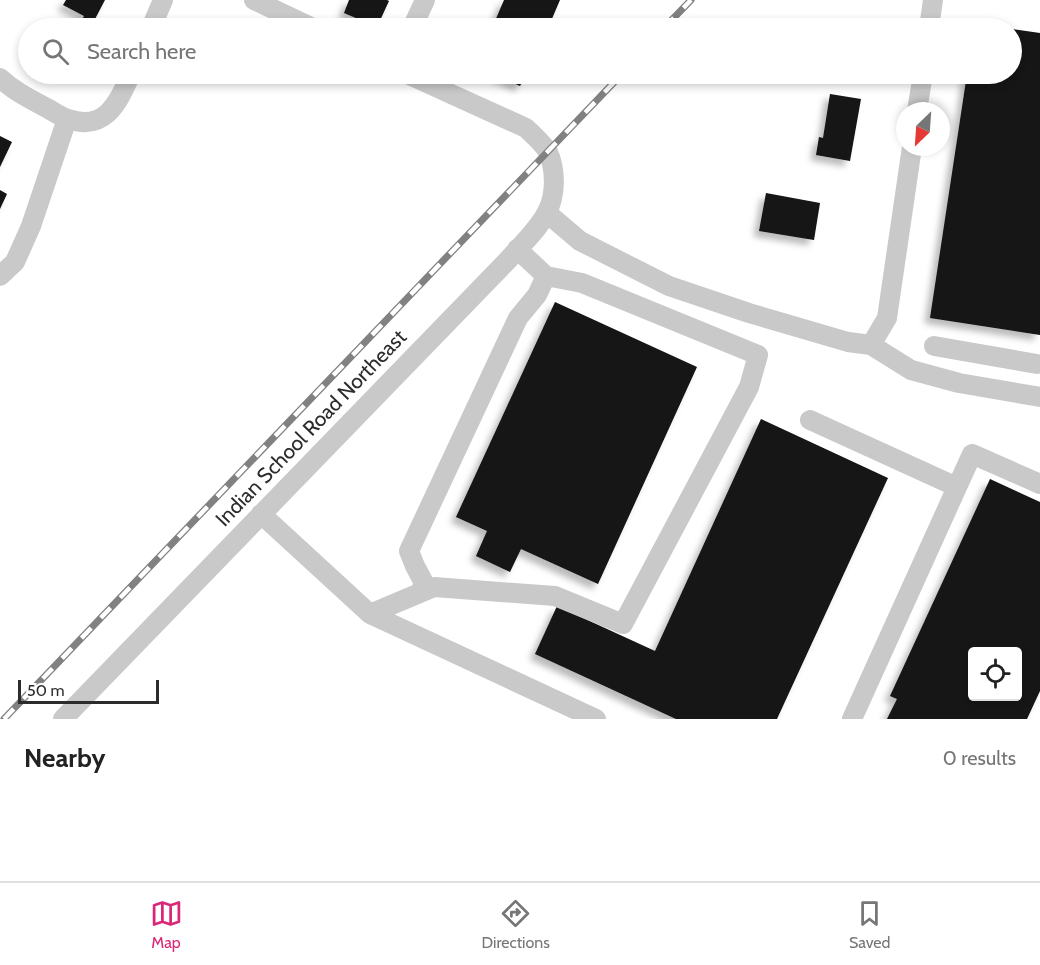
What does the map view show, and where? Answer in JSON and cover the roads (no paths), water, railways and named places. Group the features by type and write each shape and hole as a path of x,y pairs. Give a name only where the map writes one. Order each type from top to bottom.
{"street":[{"path":"155,18 163,0"},
{"path":"254,0 292,18"},
{"path":"417,18 426,0"},
{"path":"930,18 933,0"},
{"path":"0,78 16,92 67,119 81,122 92,122 113,110 126,84"},
{"name":"Indian School Road Northeast","path":"63,719 517,249 547,213 552,200 554,182 552,165 548,152 535,136 526,128 429,84"},
{"path":"918,102 921,84"},
{"path":"0,276 15,262 31,226 67,119"},
{"path":"871,345 887,318 911,156"},
{"path":"547,213 580,241 669,286 749,313 848,342 871,345 910,370 968,384 1040,397"},
{"path":"370,614 434,587 555,596 623,624 749,387 758,355 582,283 546,276 517,249"},
{"path":"422,592 423,581 409,551 518,318 537,295 546,276"},
{"path":"934,346 1036,364"},
{"path":"968,384 973,353"},
{"path":"810,420 957,487"},
{"path":"852,719 972,454 1040,484"},
{"path":"261,514 370,614 596,719"}],"railway":[{"path":"674,18 691,0"},
{"path":"4,719 612,84"}]}
